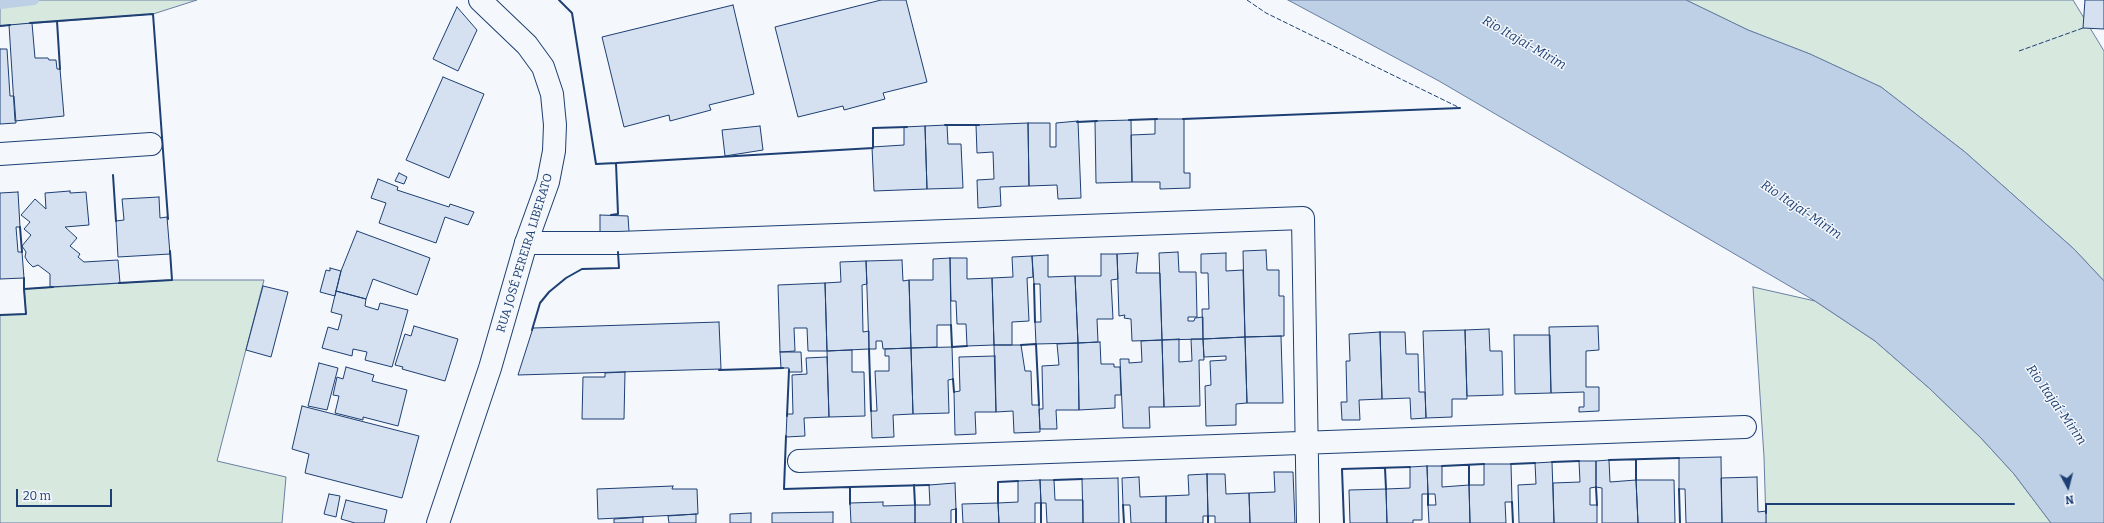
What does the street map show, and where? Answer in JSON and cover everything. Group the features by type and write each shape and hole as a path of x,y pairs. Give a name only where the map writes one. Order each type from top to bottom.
{"street":[{"name":"RUA JOSÉ PEREIRA LIBERATO","path":"438,523 490,368 526,243 548,182 554,151 555,125 552,94 543,67 527,45 480,0"},
{"path":"0,154 151,144"},
{"path":"526,243 618,243 1303,218 1308,523"},
{"path":"799,461 1745,427"}],"shaded area":[{"path":"0,0 197,0 153,14 0,26"},
{"path":"1686,0 2073,0 2104,51 2104,281 2074,249 1965,152 1881,87 1810,54 1748,30"},
{"path":"172,280 264,280 217,461 286,477 282,523 0,523 0,315 26,314 24,289"},
{"path":"1753,287 1815,301 1875,341 1929,388 1981,438 2014,474 2051,523 1766,523 1764,457"}],"water":[{"name":"Rio Itajaí-Mirim","path":"1288,0 1686,0 1748,30 1810,54 1881,87 1965,152 2074,249 2104,281 2104,523 2051,523 2014,474 1981,438 1929,388 1875,341 1815,301 1439,81"}],"building":[{"path":"881,0 906,0 927,82 883,93 885,99 844,110 843,106 798,117 775,27"},
{"path":"2085,0 2104,0 2104,29 2083,28"},
{"path":"733,5 754,94 709,105 711,110 670,121 669,115 624,127 602,37"},
{"path":"457,7 477,30 458,71 433,59"},
{"path":"32,23 35,58 48,58 49,60 56,60 57,69 60,69 64,116 15,121 9,25"},
{"path":"0,49 7,49 10,96 14,96 16,123 0,124"},
{"path":"443,77 484,94 449,178 406,160"},
{"path":"1155,119 1184,119 1184,173 1190,173 1190,188 1160,189 1160,182 1132,182 1131,135 1155,134"},
{"path":"1131,120 1132,182 1096,183 1095,121"},
{"path":"1078,121 1081,198 1058,199 1057,185 1029,186 1028,123 1050,123 1050,147 1056,147 1056,123"},
{"path":"1028,123 1029,186 1000,187 1001,206 978,208 977,180 994,179 993,152 977,153 976,125"},
{"path":"947,125 948,144 961,144 963,188 927,189 925,126"},
{"path":"760,126 763,150 725,156 722,130"},
{"path":"925,126 927,189 874,191 872,147 904,145 904,127"},
{"path":"399,173 407,177 404,184 395,181"},
{"path":"378,179 398,187 397,190 449,207 450,204 474,212 468,225 445,217 436,243 379,223 386,203 371,198"},
{"path":"70,191 70,193 86,192 89,225 65,227 77,238 70,246 80,254 78,257 84,262 118,260 120,283 50,287 50,274 38,265 33,267 25,257 26,252 22,246 31,235 24,229 30,222 21,215 35,199 46,209 45,193"},
{"path":"18,192 20,227 16,227 18,252 22,252 24,278 0,279 0,193"},
{"path":"159,197 160,218 167,217 170,254 118,257 116,221 124,220 122,199"},
{"path":"600,215 628,216 629,232 600,235"},
{"path":"357,231 430,258 417,295 373,279 366,299 336,291 341,271"},
{"path":"1266,250 1267,270 1279,270 1279,296 1284,296 1284,336 1245,337 1243,251"},
{"path":"1178,252 1179,272 1196,272 1197,317 1188,317 1188,321 1194,321 1195,318 1203,317 1203,339 1162,340 1159,253"},
{"path":"1138,253 1136,273 1160,273 1162,340 1132,341 1131,319 1124,318 1125,315 1119,316 1117,254"},
{"path":"1226,253 1226,271 1243,270 1245,337 1203,339 1202,309 1209,309 1208,273 1201,273 1201,254"},
{"path":"1101,254 1117,254 1118,279 1111,280 1113,319 1097,319 1098,342 1078,343 1075,276 1101,276"},
{"path":"1048,255 1048,277 1075,276 1078,343 1036,344 1035,322 1041,322 1040,284 1034,284 1032,256"},
{"path":"1032,256 1033,277 1027,278 1029,321 1012,322 1012,345 994,345 992,278 1013,277 1012,257"},
{"path":"950,258 951,325 937,325 937,347 911,348 909,280 933,280 933,259"},
{"path":"950,258 967,258 967,279 992,278 994,345 967,346 966,324 957,324 956,301 951,301"},
{"path":"902,260 903,281 909,280 911,348 883,349 882,341 876,341 876,349 869,349 866,261"},
{"path":"866,261 867,284 862,285 863,332 869,331 869,349 827,351 825,283 841,282 840,262"},
{"path":"330,268 341,271 335,296 320,292 326,270 330,271"},
{"path":"825,283 827,351 808,351 807,328 794,328 795,351 780,352 778,285"},
{"path":"263,286 288,292 271,357 246,350"},
{"path":"336,291 366,299 365,306 378,310 380,303 408,310 392,367 365,360 367,352 353,349 352,356 322,348 328,327 338,330 342,315 331,312"},
{"path":"719,322 721,369 518,375 533,328"},
{"path":"414,326 458,339 445,381 402,369 403,367 395,365 405,334 411,336"},
{"path":"1598,326 1599,350 1586,351 1586,387 1599,387 1599,411 1579,412 1579,407 1584,407 1584,392 1551,393 1549,327"},
{"path":"1489,329 1490,351 1502,351 1503,395 1467,396 1465,330"},
{"path":"1465,330 1467,399 1452,399 1452,417 1426,418 1423,331"},
{"path":"1380,332 1382,399 1359,400 1360,420 1342,420 1341,402 1347,402 1346,361 1350,361 1349,334"},
{"path":"1380,332 1405,332 1406,354 1418,354 1419,392 1425,392 1426,418 1411,419 1410,398 1382,399"},
{"path":"1514,335 1550,335 1551,393 1515,394"},
{"path":"1281,336 1283,403 1247,403 1245,337"},
{"path":"1245,337 1247,403 1236,404 1236,425 1206,426 1205,386 1211,385 1210,361 1226,360 1226,356 1204,357 1203,339"},
{"path":"1179,339 1179,362 1192,361 1191,339 1203,339 1204,360 1199,360 1200,406 1164,407 1162,340"},
{"path":"1162,340 1164,407 1149,407 1150,428 1123,428 1120,359 1129,359 1129,363 1142,362 1141,341"},
{"path":"1100,342 1101,364 1114,364 1114,367 1120,367 1121,395 1115,395 1115,408 1079,410 1078,343"},
{"path":"1078,343 1079,410 1056,410 1057,429 1040,429 1039,409 1043,409 1042,366 1059,365 1057,344"},
{"path":"994,345 1021,345 1025,371 1031,371 1032,405 1039,405 1040,432 1014,433 1013,411 996,412"},
{"path":"952,347 953,379 948,380 949,413 913,414 911,348"},
{"path":"911,348 913,414 893,415 894,437 872,438 871,411 877,411 875,371 889,371 889,356 885,356 885,349"},
{"path":"852,350 852,372 864,372 865,416 829,417 827,351"},
{"path":"780,352 801,352 802,372 789,372 789,368 781,368"},
{"path":"995,356 996,412 975,412 976,434 955,435 954,392 960,391 959,357"},
{"path":"827,357 829,417 804,418 805,436 786,437 787,414 793,414 792,375 807,374 806,358"},
{"path":"319,363 338,368 327,410 308,406"},
{"path":"346,367 374,375 372,381 407,390 398,426 363,417 363,420 335,413 339,396 333,395 337,377 343,379"},
{"path":"625,372 624,419 582,419 583,377 605,377 605,373"},
{"path":"302,406 419,436 402,498 305,473 309,454 292,449"},
{"path":"1721,457 1722,523 1686,523 1685,489 1679,489 1679,458"},
{"path":"1609,460 1610,482 1636,480 1638,523 1602,523 1602,488 1596,487 1596,461"},
{"path":"1579,461 1596,461 1596,487 1590,488 1590,505 1597,505 1597,523 1554,523 1553,483 1580,482"},
{"path":"1552,462 1554,523 1519,523 1518,485 1536,484 1535,463"},
{"path":"1484,464 1511,464 1512,502 1505,502 1506,523 1470,523 1469,485 1484,485"},
{"path":"1427,466 1428,494 1422,494 1422,520 1413,520 1413,523 1387,523 1386,489 1410,488 1410,467"},
{"path":"1427,466 1442,466 1442,487 1469,485 1470,523 1429,523 1428,505 1436,505 1435,494 1428,494"},
{"path":"1274,472 1293,472 1295,523 1250,523 1249,493 1275,492"},
{"path":"1207,474 1208,516 1203,516 1203,523 1166,523 1166,496 1189,495 1188,475"},
{"path":"1207,474 1225,474 1226,494 1249,493 1250,523 1215,523 1215,516 1208,516"},
{"path":"1139,477 1140,497 1166,496 1166,523 1131,523 1130,505 1123,505 1122,478"},
{"path":"1757,477 1758,512 1766,511 1766,523 1722,523 1721,478"},
{"path":"1118,478 1119,523 1083,523 1082,479"},
{"path":"1040,480 1054,480 1055,500 1083,500 1083,523 1047,523 1046,503 1041,503"},
{"path":"1040,480 1041,503 1035,503 1035,523 999,523 998,503 1018,502 1018,481"},
{"path":"1636,480 1674,480 1675,523 1638,523"},
{"path":"955,483 956,509 951,510 951,523 915,523 915,505 930,505 929,485"},
{"path":"673,486 672,489 697,489 698,514 598,519 597,489"},
{"path":"1386,489 1387,523 1350,523 1349,490"},
{"path":"329,494 340,496 336,517 324,514"},
{"path":"346,500 387,510 384,523 355,523 341,519"},
{"path":"883,502 883,506 915,505 915,523 851,523 850,503"},
{"path":"998,503 999,523 963,523 962,504"},
{"path":"833,512 833,523 772,523 772,513"},
{"path":"751,513 751,523 730,523 730,514"},
{"path":"696,514 696,523 669,523 668,516"},
{"path":"643,517 643,523 614,523 614,519"}],"waterway":[{"path":"0,4 34,0"}],"fence":[{"path":"1247,0 1266,13 1460,108"},
{"path":"2019,51 2083,28"}],"wall":[{"path":"559,0 572,13 596,164 616,163"},
{"path":"30,23 153,14 168,219"},
{"path":"57,21 60,69"},
{"path":"0,26 10,25"},
{"path":"1183,119 1460,108"},
{"path":"1129,120 1157,119"},
{"path":"1077,122 1097,121"},
{"path":"945,125 979,125"},
{"path":"611,215 618,214 616,163 873,148 873,128 907,127"},
{"path":"113,175 116,221"},
{"path":"20,227 22,252"},
{"path":"119,283 172,280 170,251"},
{"path":"532,330 540,303 549,292 566,278 582,269 619,268 618,252"},
{"path":"24,278 24,289"},
{"path":"1034,284 1035,322"},
{"path":"0,315 26,314 24,289 53,287"},
{"path":"951,325 952,347 967,346"},
{"path":"1021,345 1036,344 1039,405"},
{"path":"869,349 871,411"},
{"path":"719,370 783,368"},
{"path":"787,416 789,370"},
{"path":"953,379 954,392"},
{"path":"786,436 784,489 850,487 850,504"},
{"path":"1609,460 1679,458"},
{"path":"1636,460 1636,480"},
{"path":"1552,462 1579,461"},
{"path":"1511,464 1535,463"},
{"path":"1442,466 1484,464"},
{"path":"1469,465 1469,485"},
{"path":"1344,523 1342,469 1410,467"},
{"path":"1385,468 1386,489"},
{"path":"1054,480 1082,479"},
{"path":"998,503 998,482 1018,481"},
{"path":"914,485 915,505"},
{"path":"850,487 929,485"},
{"path":"1596,487 1597,505"},
{"path":"1679,489 1680,523"},
{"path":"1428,494 1428,505"},
{"path":"1512,502 1513,523"},
{"path":"1041,503 1041,523"},
{"path":"1766,513 1766,504 2014,504"},
{"path":"1123,505 1124,523"},
{"path":"956,509 956,523"},
{"path":"1208,516 1208,523"}]}
